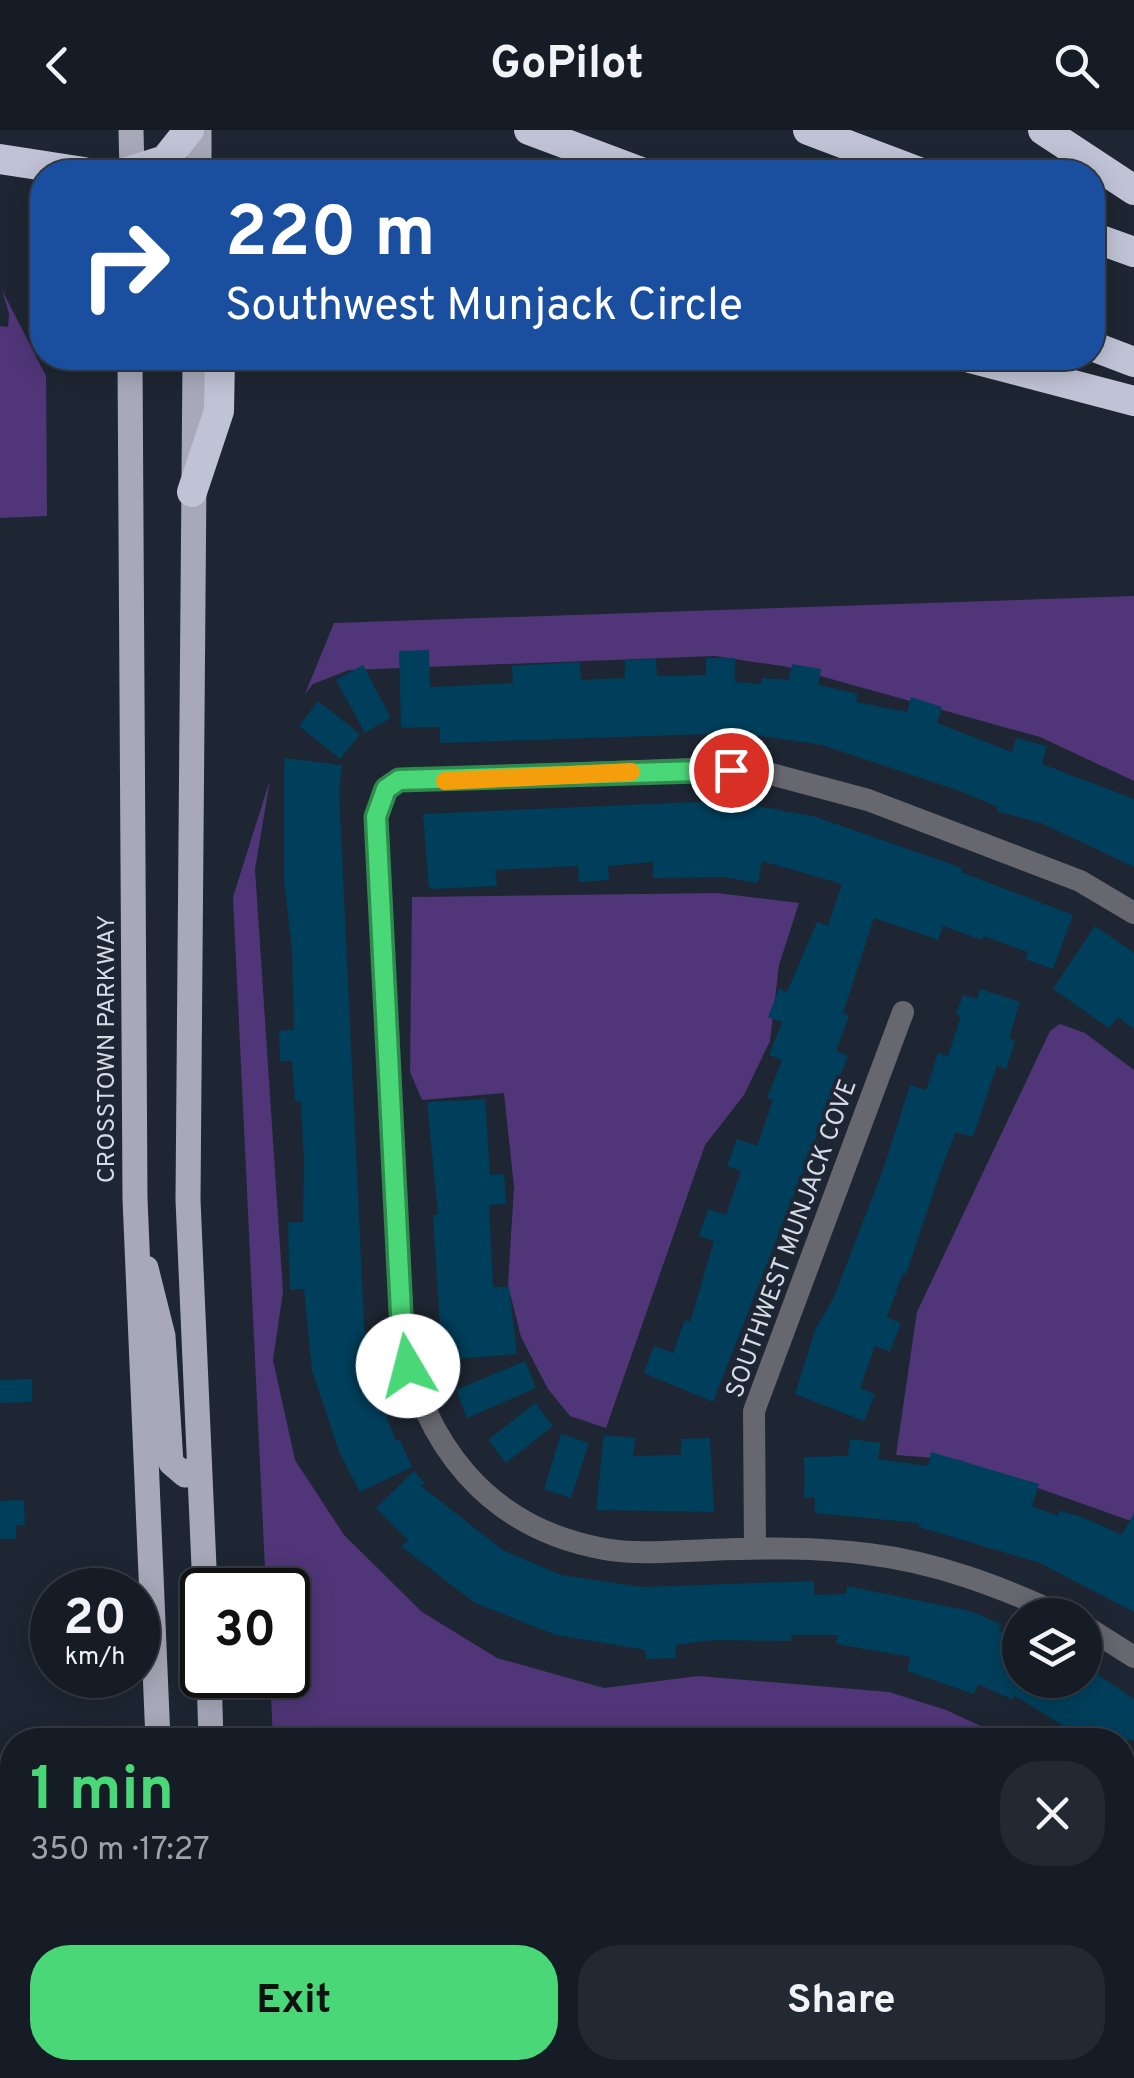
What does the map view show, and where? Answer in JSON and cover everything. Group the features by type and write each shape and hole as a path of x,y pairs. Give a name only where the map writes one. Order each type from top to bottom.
{"highway":[{"path":"157,130 170,160"},
{"path":"175,160 188,130"},
{"path":"529,130 609,160"},
{"path":"808,130 887,160"},
{"path":"1043,130 1088,160"},
{"path":"0,159 30,164"},
{"path":"1105,171 1134,190"},
{"path":"1105,242 1134,252"},
{"path":"1105,351 1134,362"},
{"path":"192,492 219,411 220,370"},
{"path":"1016,370 1134,401"}],"main road":[{"path":"130,160 131,130"},
{"path":"199,130 199,160"},
{"name":"CROSSTOWN PARKWAY","path":"130,370 137,1245 157,1728"},
{"path":"195,370 188,1200 204,1568"},
{"path":"137,1245 156,1297 163,1336 171,1463 184,1475 199,1462"},
{"path":"209,1698 210,1728"}],"street":[{"path":"1021,1598 970,1577 870,1554 755,1548 606,1549 553,1534 506,1508 472,1481 444,1448 422,1410 402,1332 376,817 386,789 399,780 692,769 767,773 868,800 1080,881 1134,913"},
{"name":"SOUTHWEST MUNJACK COVE","path":"755,1548 754,1411 902,1012"},
{"path":"1102,1637 1134,1657"}],"shaded area":[{"path":"2,290 30,345 30,370 43,370 46,376 47,516 0,518 0,326 8,327 9,314"},
{"path":"1134,596 1134,781 1040,737 788,667 715,656 349,670 313,684 305,694 334,623"},
{"path":"270,780 255,869 283,1292 273,1360 295,1460 344,1535 422,1612 497,1658 604,1688 698,1676 889,1692 946,1710 985,1728 272,1728 271,1698 310,1698 310,1568 265,1568 233,897"},
{"path":"717,893 799,903 779,965 770,1041 744,1095 705,1145 606,1428 570,1416 548,1389 521,1337 508,1285 514,1187 504,1093 422,1100 410,1072 412,897"},
{"path":"1060,1024 1085,1033 1134,1070 1134,1522 959,1460 896,1455 917,1312 1050,1031"}],"building":[{"path":"429,650 430,687 513,683 512,666 580,662 581,680 625,678 625,660 656,659 657,676 706,675 706,658 735,658 735,682 761,684 762,678 789,680 792,664 821,669 818,685 858,694 856,702 907,712 911,697 942,707 937,723 1012,752 1016,738 1047,746 1042,764 1134,799 1134,867 1041,823 996,811 998,807 960,791 822,745 740,733 440,743 440,727 401,728 399,651"},
{"path":"363,665 391,718 365,733 336,680"},
{"path":"318,701 360,734 340,759 299,726"},
{"path":"284,758 342,765 339,791 364,1324 373,1381 396,1441 400,1440 412,1467 360,1492 340,1454 312,1370 304,1289 290,1290 288,1222 303,1222 304,1163 301,1101 295,1101 292,1061 280,1061 279,1031 294,1030 292,949 284,881"},
{"path":"736,802 816,817 962,868 961,872 1073,915 1053,969 1025,959 1028,952 983,936 982,940 943,926 938,940 874,918 843,1013 849,1016 836,1051 848,1056 713,1402 644,1373 654,1346 673,1353 685,1320 690,1322 714,1241 699,1236 708,1209 726,1215 741,1171 727,1166 737,1139 757,1146 773,1100 767,1098 782,1060 769,1055 782,1022 768,1017 779,989 787,992 817,922 828,926 842,884 762,861 758,883 724,877 653,878 653,862 608,866 609,880 579,882 578,866 495,870 497,886 429,889 423,814"},
{"path":"1095,926 1134,953 1134,1029 1118,1017 1109,1028 1053,989"},
{"path":"980,989 1020,1002 1009,1038 1015,1041 1006,1069 997,1065 973,1137 956,1132 942,1167 906,1274 903,1273 887,1317 901,1323 890,1352 875,1346 860,1388 875,1394 864,1421 795,1394 815,1330 834,1297 884,1167 910,1085 926,1090 938,1053 948,1056 961,1016 956,1014 963,995 977,999"},
{"path":"485,1099 490,1175 504,1174 506,1204 489,1205 493,1287 509,1287 517,1354 442,1360 433,1215 438,1215 427,1102"},
{"path":"525,1361 536,1388 467,1418 456,1390"},
{"path":"32,1379 32,1402 0,1403 0,1380"},
{"path":"535,1403 553,1426 506,1463 488,1440"},
{"path":"561,1434 589,1443 571,1498 544,1489"},
{"path":"604,1435 635,1438 633,1456 681,1455 681,1439 710,1438 714,1512 596,1510"},
{"path":"850,1439 881,1443 878,1459 928,1466 931,1452 1039,1484 1032,1506 1057,1516 1060,1511 1082,1517 1122,1535 1134,1513 1134,1612 1040,1563 919,1527 919,1523 815,1513 815,1497 804,1498 804,1457 848,1456"},
{"path":"414,1471 425,1483 421,1486 503,1550 561,1575 642,1587 814,1581 814,1595 846,1594 847,1586 970,1611 1001,1624 1002,1695 978,1684 974,1694 907,1671 911,1657 836,1644 838,1635 791,1635 791,1641 714,1640 675,1645 676,1658 646,1659 645,1650 556,1635 475,1603 402,1547 408,1540 376,1508"},
{"path":"24,1500 25,1525 16,1525 16,1539 0,1539 0,1501"},
{"path":"1102,1677 1134,1699 1134,1728 1067,1728 1018,1698 1102,1698"}],"slow traffic":[{"path":"445,781 631,772"}],"route":[{"path":"408,1366 402,1332 376,817 386,789 399,780 436,782 731,770"}]}
